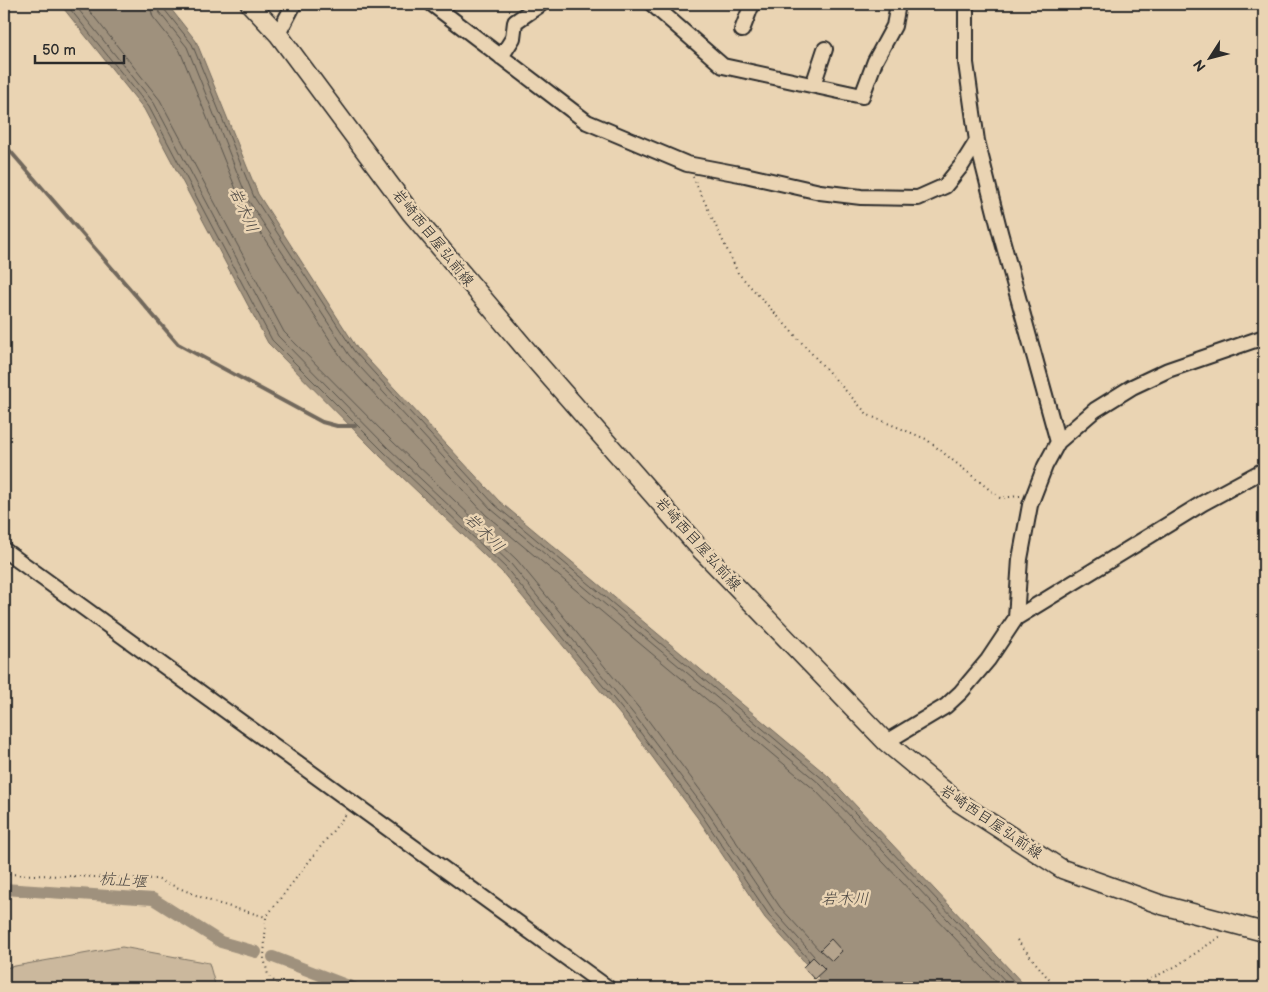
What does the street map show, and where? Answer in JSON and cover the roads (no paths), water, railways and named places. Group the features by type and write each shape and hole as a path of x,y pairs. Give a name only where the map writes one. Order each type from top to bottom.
{"main road":[{"name":"岩崎西目屋弘前線","path":"250,4 278,34 411,214 535,360 702,550 886,742 958,802 1062,869 1162,905 1264,932"}],"street":[{"path":"278,34 294,4"},
{"path":"432,4 587,122 687,164 746,174 820,192 860,197 918,198 945,186 962,165 977,141"},
{"path":"501,57 513,38 515,22 540,4"},
{"path":"652,4 723,66 814,84 862,96 875,61 894,26 898,4"},
{"path":"742,30 752,4"},
{"path":"966,4 966,63 977,141 1058,442"},
{"path":"814,84 825,49"},
{"path":"1016,618 1020,559 1030,505 1044,466 1058,442 1095,410 1132,386 1168,370 1264,337"},
{"path":"886,742 946,706 961,692 988,660 1016,618 1203,503 1264,470"},
{"path":"4,550 608,988"}],"water":[{"name":"岩木川","path":"60,4 167,4 196,41 258,194 357,348 499,501 828,776 1027,988 828,988 765,918 697,817 627,723 502,572 380,456 268,343 144,109"}],"waterway":[{"path":"4,144 178,344 322,422 337,426 355,426"},
{"name":"杭止堰","path":"4,889 153,899 221,942 256,952"},
{"name":"杭止堰","path":"273,957 354,988"},
{"path":"817,988 834,970"}]}
